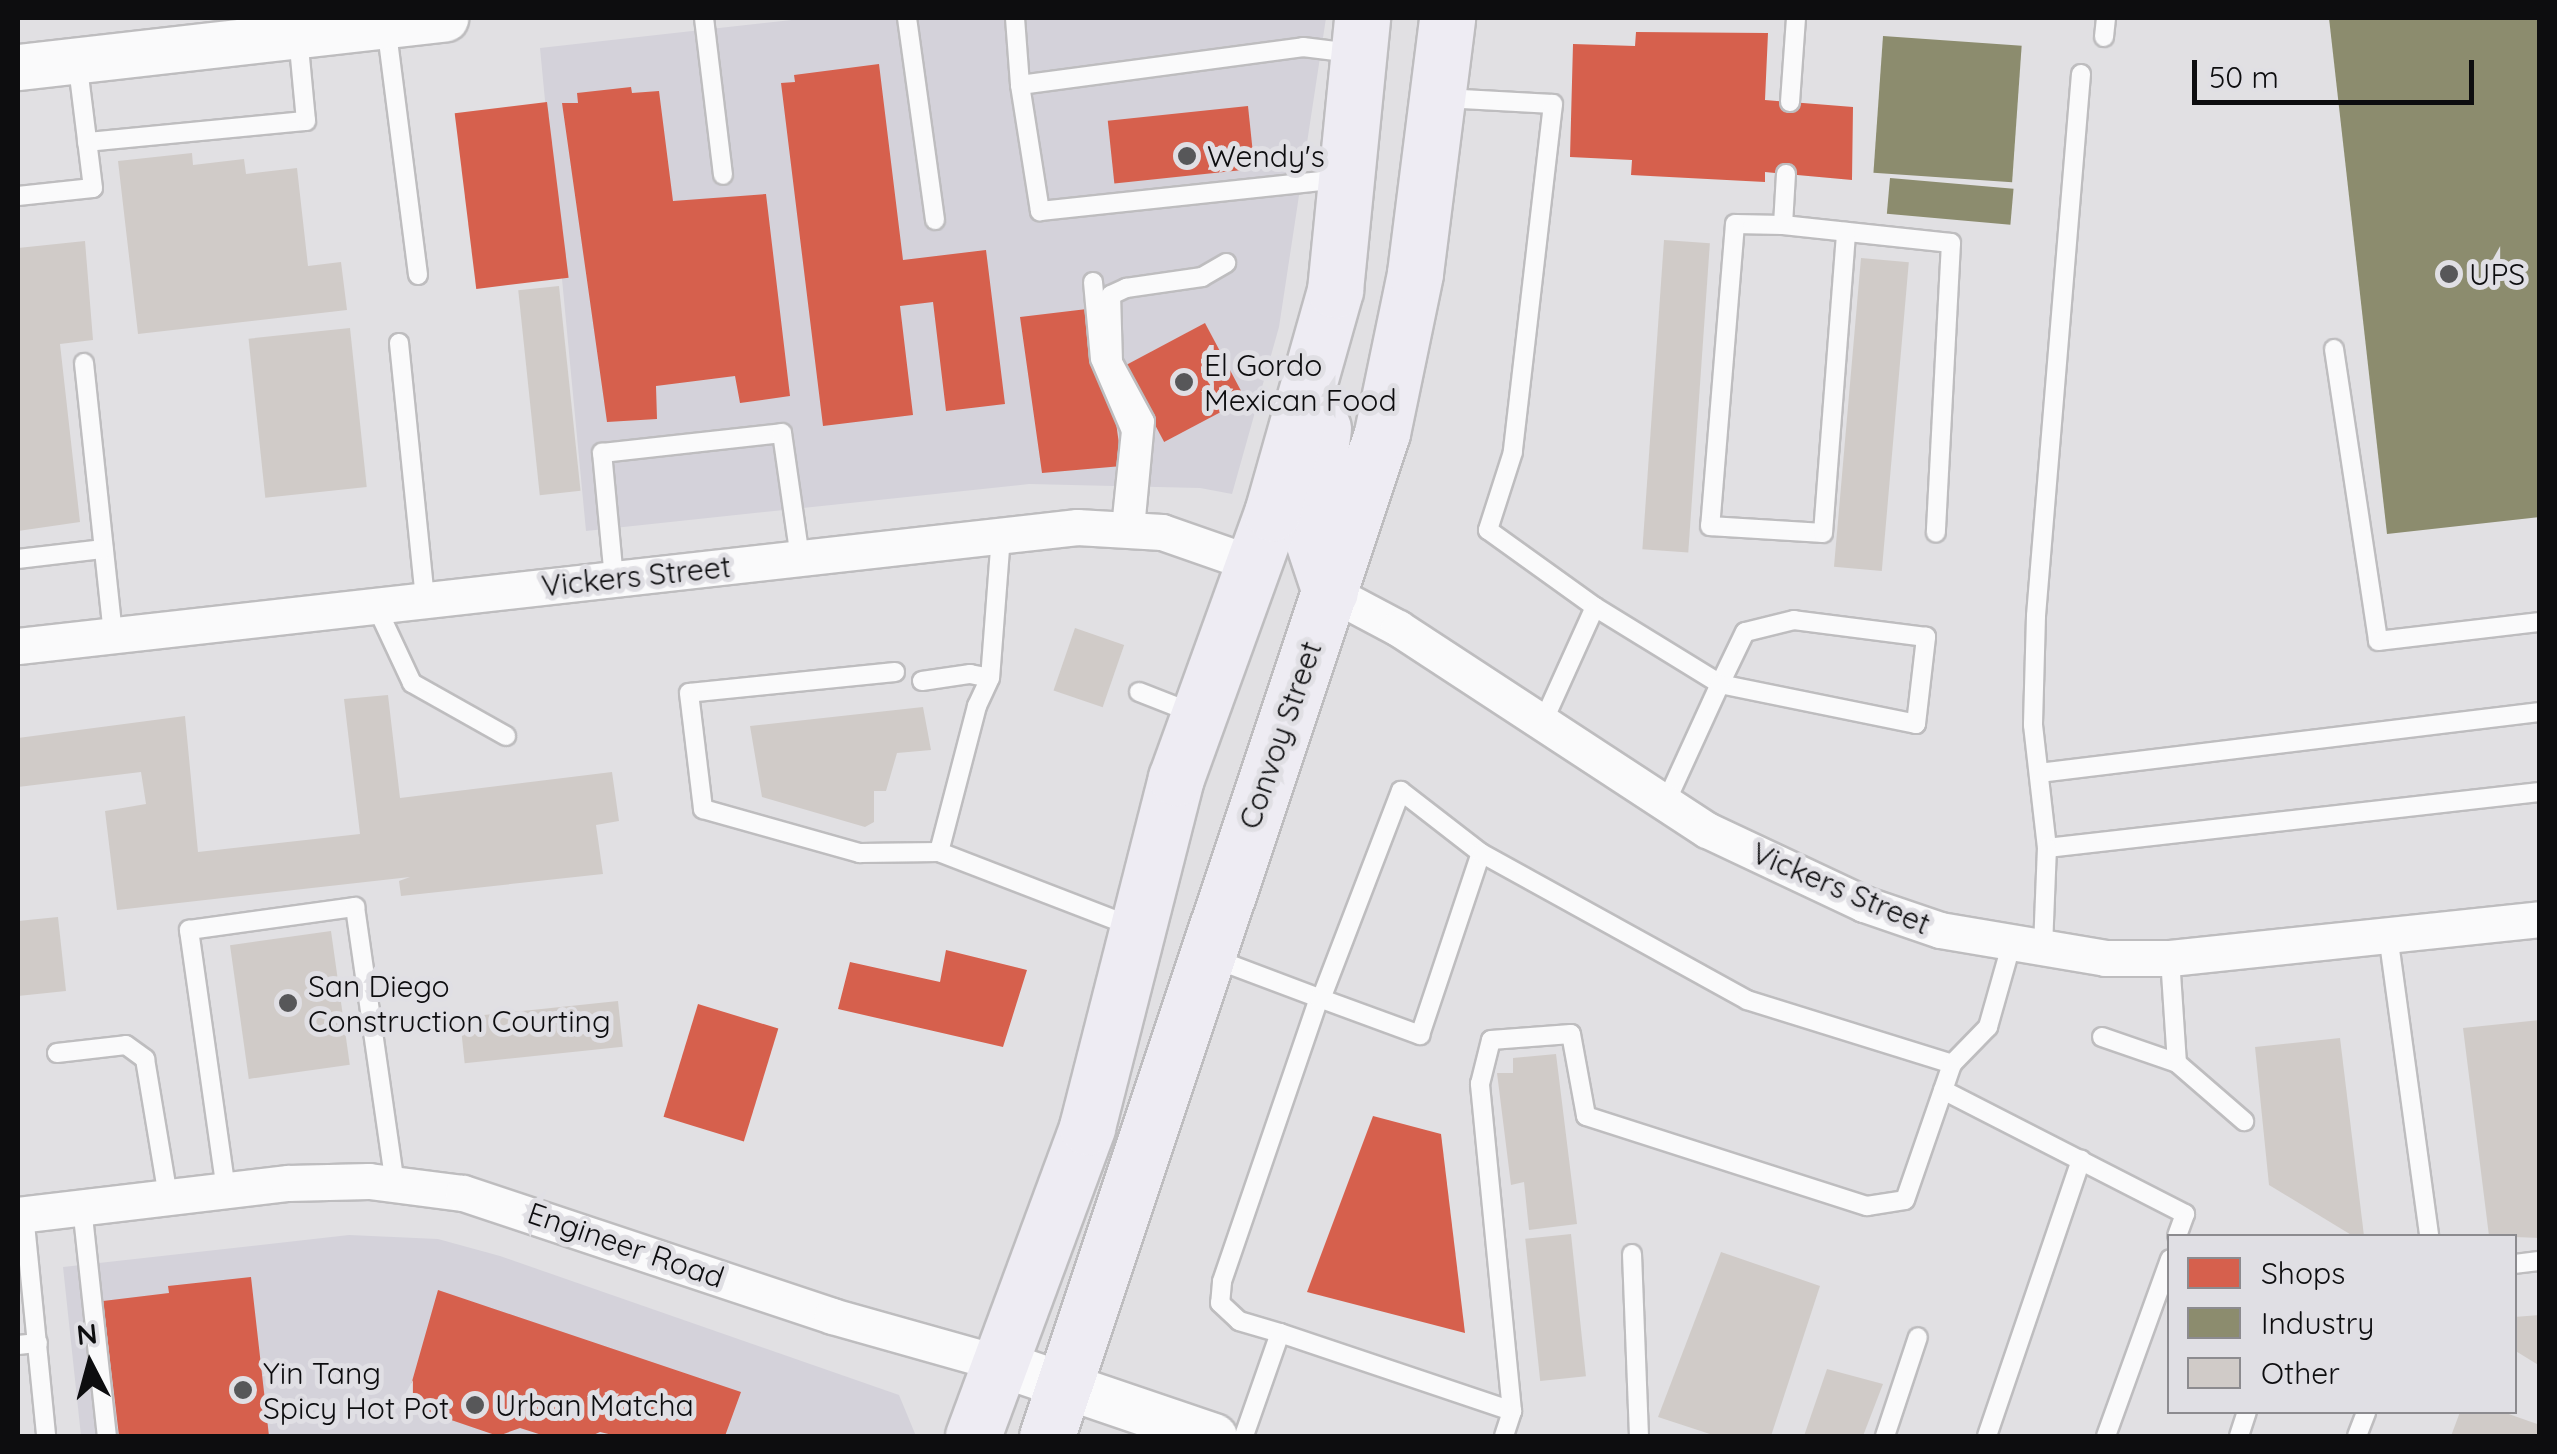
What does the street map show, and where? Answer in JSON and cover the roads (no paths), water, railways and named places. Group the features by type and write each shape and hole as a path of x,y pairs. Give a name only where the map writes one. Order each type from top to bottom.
{"main road":[{"name":"Convoy Street","path":"1047,1436 1382,433 1402,344 1448,18"},
{"path":"1330,592 1310,532 1360,36"},
{"path":"973,1436 1087,1127 1176,778 1272,514 1335,290"},
{"path":"1233,874 1215,823 1272,664 1278,620 1271,581 1251,563"}],"street":[{"path":"18,67 316,28 445,18"},
{"name":"Vickers Street","path":"18,646 1001,536 1128,528 1162,532 1251,563"},
{"name":"Vickers Street","path":"1330,592 1398,628 1707,830 1864,904 1940,930 2105,958 2170,958 2540,918"},
{"name":"Engineer Road","path":"21,1214 297,1182 369,1181 492,1200 832,1316 999,1364 1214,1436"}],"lane":[{"path":"704,18 723,176"},
{"path":"907,18 935,220"},
{"path":"1016,18 1020,84 1040,211 1346,178"},
{"path":"1790,102 1796,18"},
{"path":"2104,37 2106,18"},
{"path":"386,24 418,275"},
{"path":"87,142 306,121 316,28"},
{"path":"1020,84 1360,36"},
{"path":"18,196 92,188 77,60"},
{"path":"1504,1436 1512,1411 1480,1084 1491,1040 1571,1034 1586,1116 1867,1206 1904,1200 1952,1064 1988,1027 2027,944 2047,848 2033,725 2036,616 2081,74"},
{"path":"1438,98 1553,104 1513,452 1488,530 1594,607 1720,684 1916,724 1926,637 1794,620 1745,632 1720,684 1666,802"},
{"path":"1782,226 1786,174"},
{"path":"1846,232 1823,533 1710,526 1734,224 1782,226 1846,232 1951,243 1936,533"},
{"path":"1128,528 1145,421 1114,362 1111,295 1126,288 1202,277 1226,263"},
{"path":"1093,282 1100,360 1131,431 1128,528"},
{"path":"399,343 425,600"},
{"path":"2334,349 2378,642 2540,622"},
{"path":"84,362 112,635"},
{"path":"614,579 602,452 782,433 800,558"},
{"path":"939,852 977,706 990,678 1001,536"},
{"path":"18,559 104,549"},
{"path":"376,606 412,684 506,736"},
{"path":"1542,722 1594,607"},
{"path":"895,672 689,693 703,809 860,853 939,852 1136,928"},
{"path":"922,681 970,674 990,678"},
{"path":"1138,692 1198,715"},
{"path":"2039,772 2540,712"},
{"path":"1512,1411 1239,1321 1220,1302 1222,1282 1320,999 1401,790 1481,853 1747,1000 1952,1064"},
{"path":"2047,848 2540,792"},
{"path":"1205,956 1420,1036 1481,853"},
{"path":"226,1190 188,930 355,907 395,1186"},
{"path":"2388,935 2429,1234"},
{"path":"2170,958 2177,1063"},
{"path":"2102,1037 2177,1063 2244,1121"},
{"path":"57,1053 126,1045 145,1059 168,1197"},
{"path":"1943,1090 2186,1214 2178,1234"},
{"path":"1987,1436 2080,1160"},
{"path":"82,1207 106,1436"},
{"path":"21,1214 46,1436"},
{"path":"1632,1254 1639,1436"},
{"path":"2106,1436 2167,1266"},
{"path":"1244,1436 1280,1333"},
{"path":"1885,1436 1918,1337"},
{"path":"18,1345 38,1343"}],"place":[{"name":"Wendy's","path":"1187,156"},
{"name":"UPS","path":"2449,274"},
{"name":"El Gordo Mexican Food","path":"1184,382"},
{"name":"San Diego Construction Courting","path":"288,1003"},
{"name":"Yin Tang Spicy Hot Pot","path":"243,1390"},
{"name":"Urban Matcha","path":"475,1405"}]}
